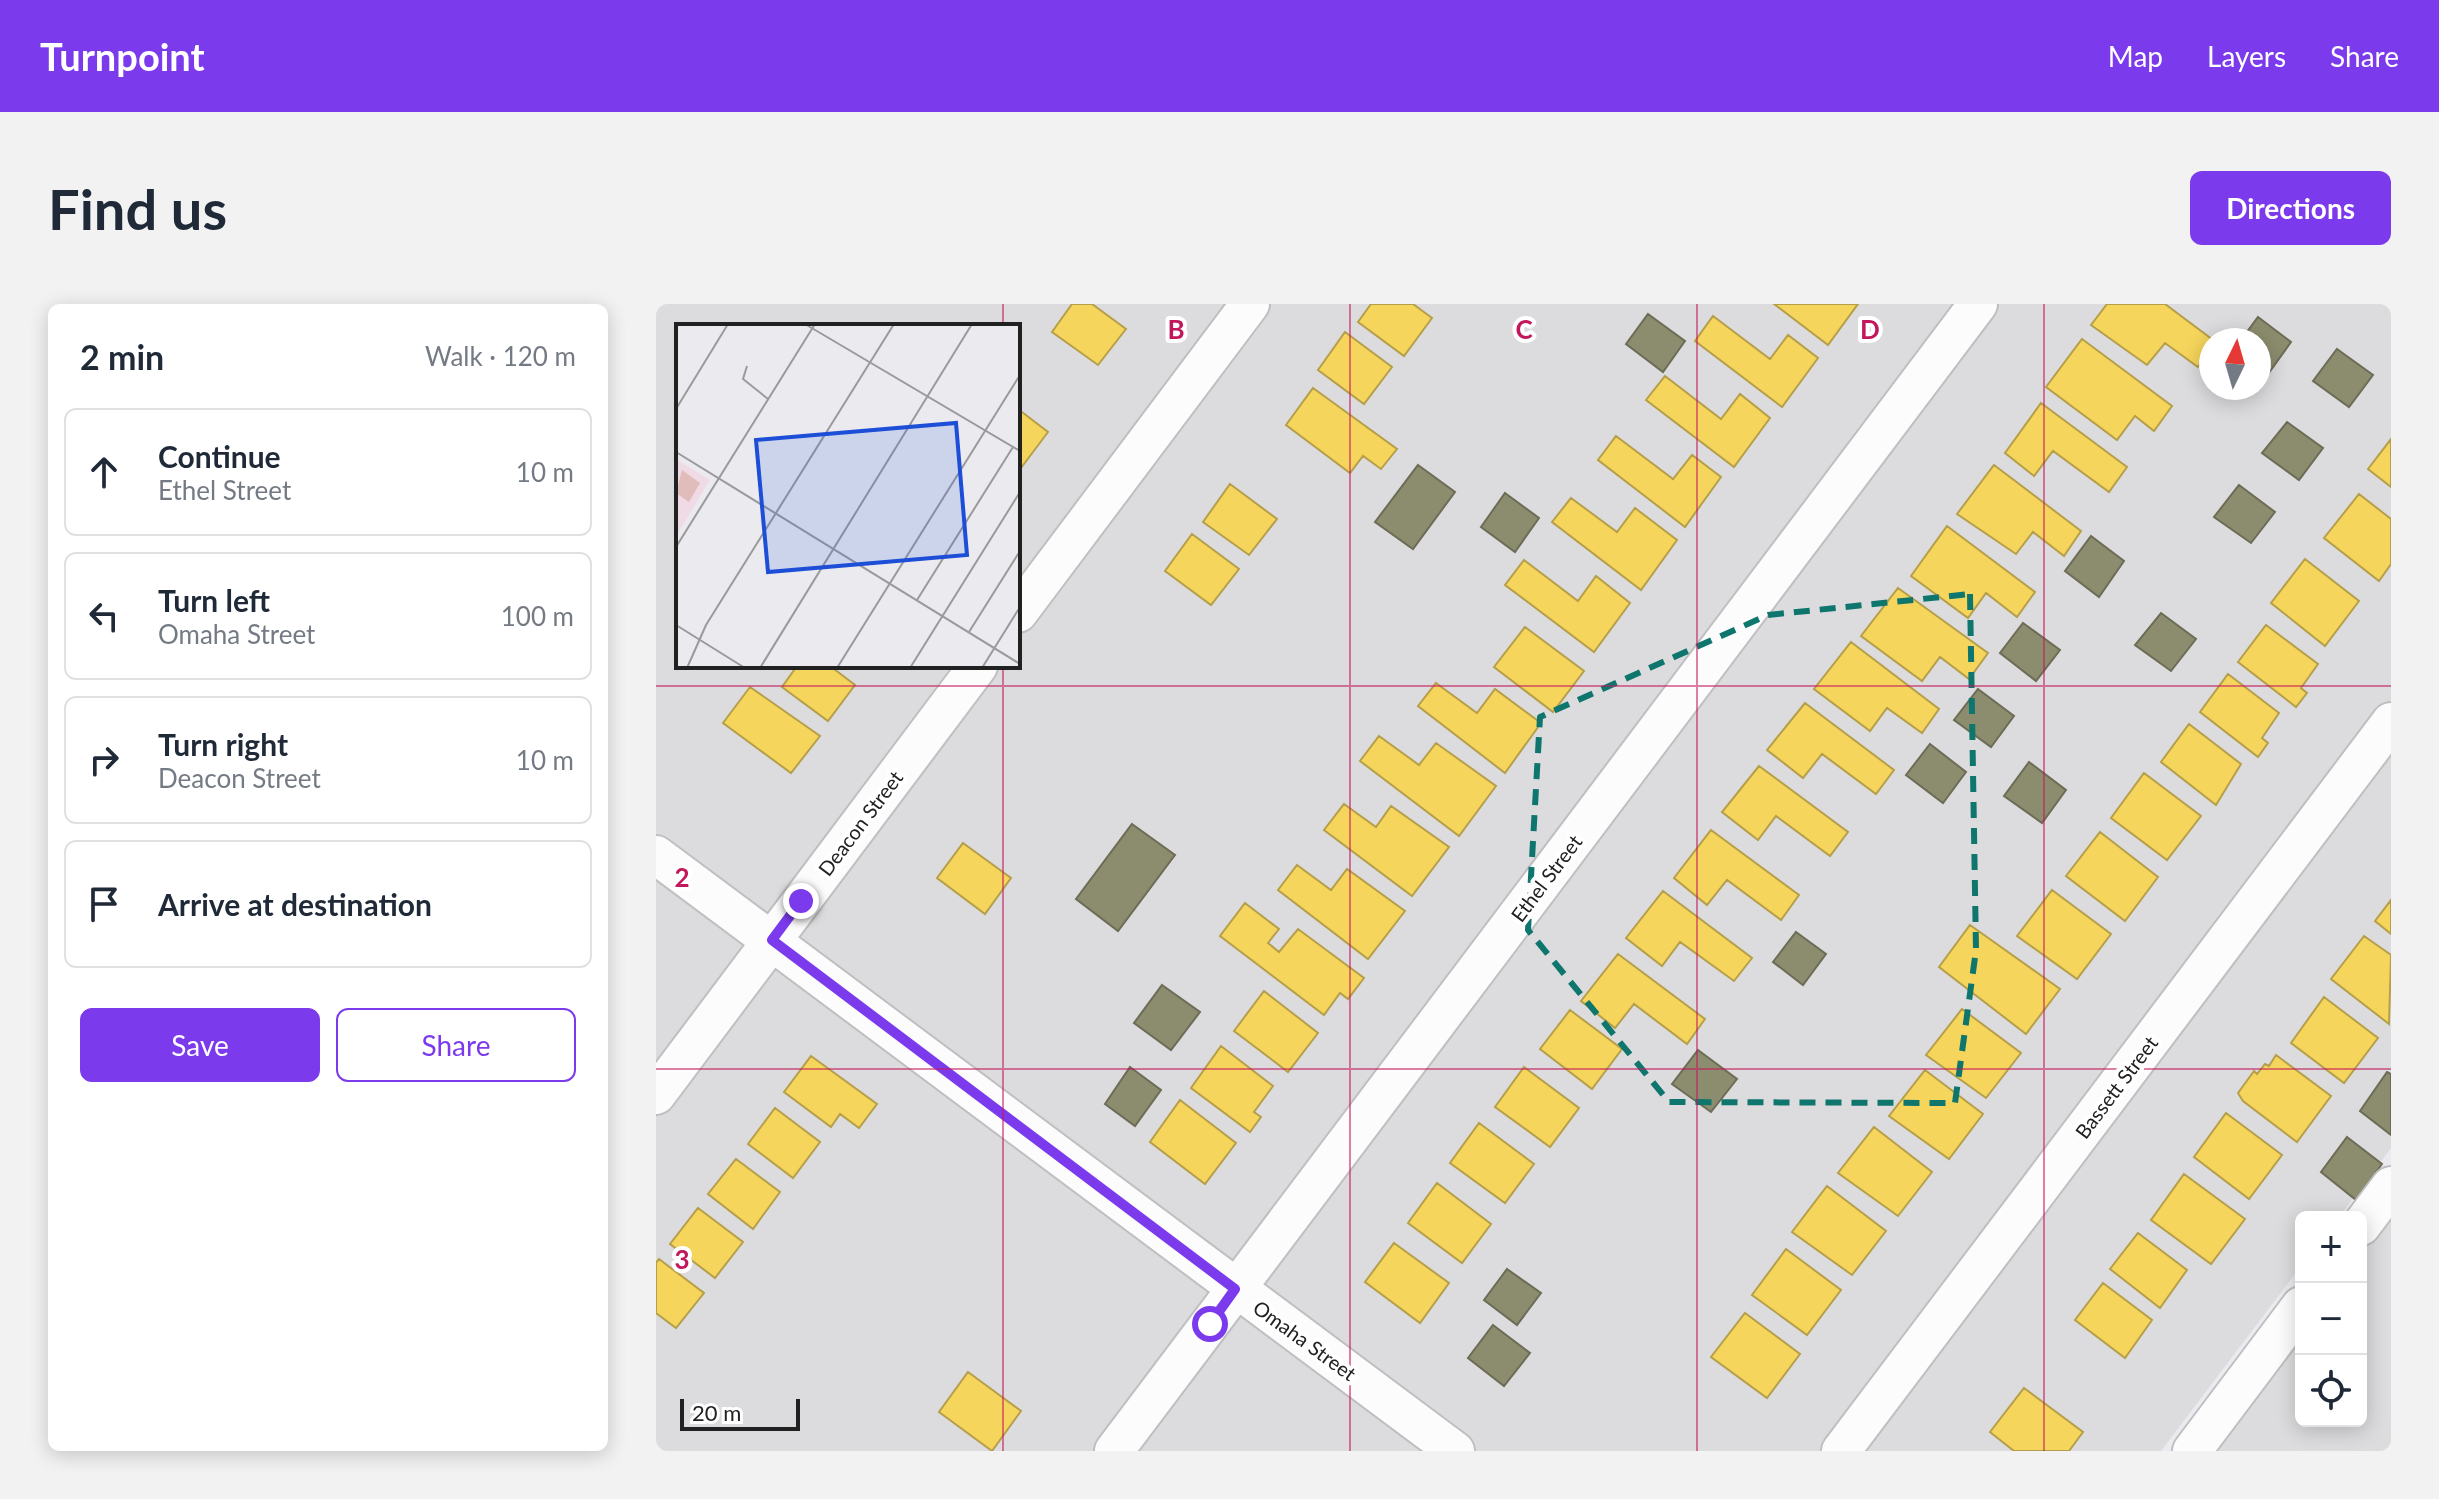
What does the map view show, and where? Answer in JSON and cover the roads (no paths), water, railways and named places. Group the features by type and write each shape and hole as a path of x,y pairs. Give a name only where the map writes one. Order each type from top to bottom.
{"street":[{"path":"1020,610 1250,304"},
{"name":"Ethel Street","path":"1114,1451 1978,304"},
{"name":"Deacon Street","path":"656,1095 976,668"},
{"name":"Bassett Street","path":"1841,1451 2391,722"},
{"name":"Omaha Street","path":"656,855 1455,1451"},
{"path":"2367,1218 2391,1186"},
{"path":"2192,1451 2295,1314"}]}
